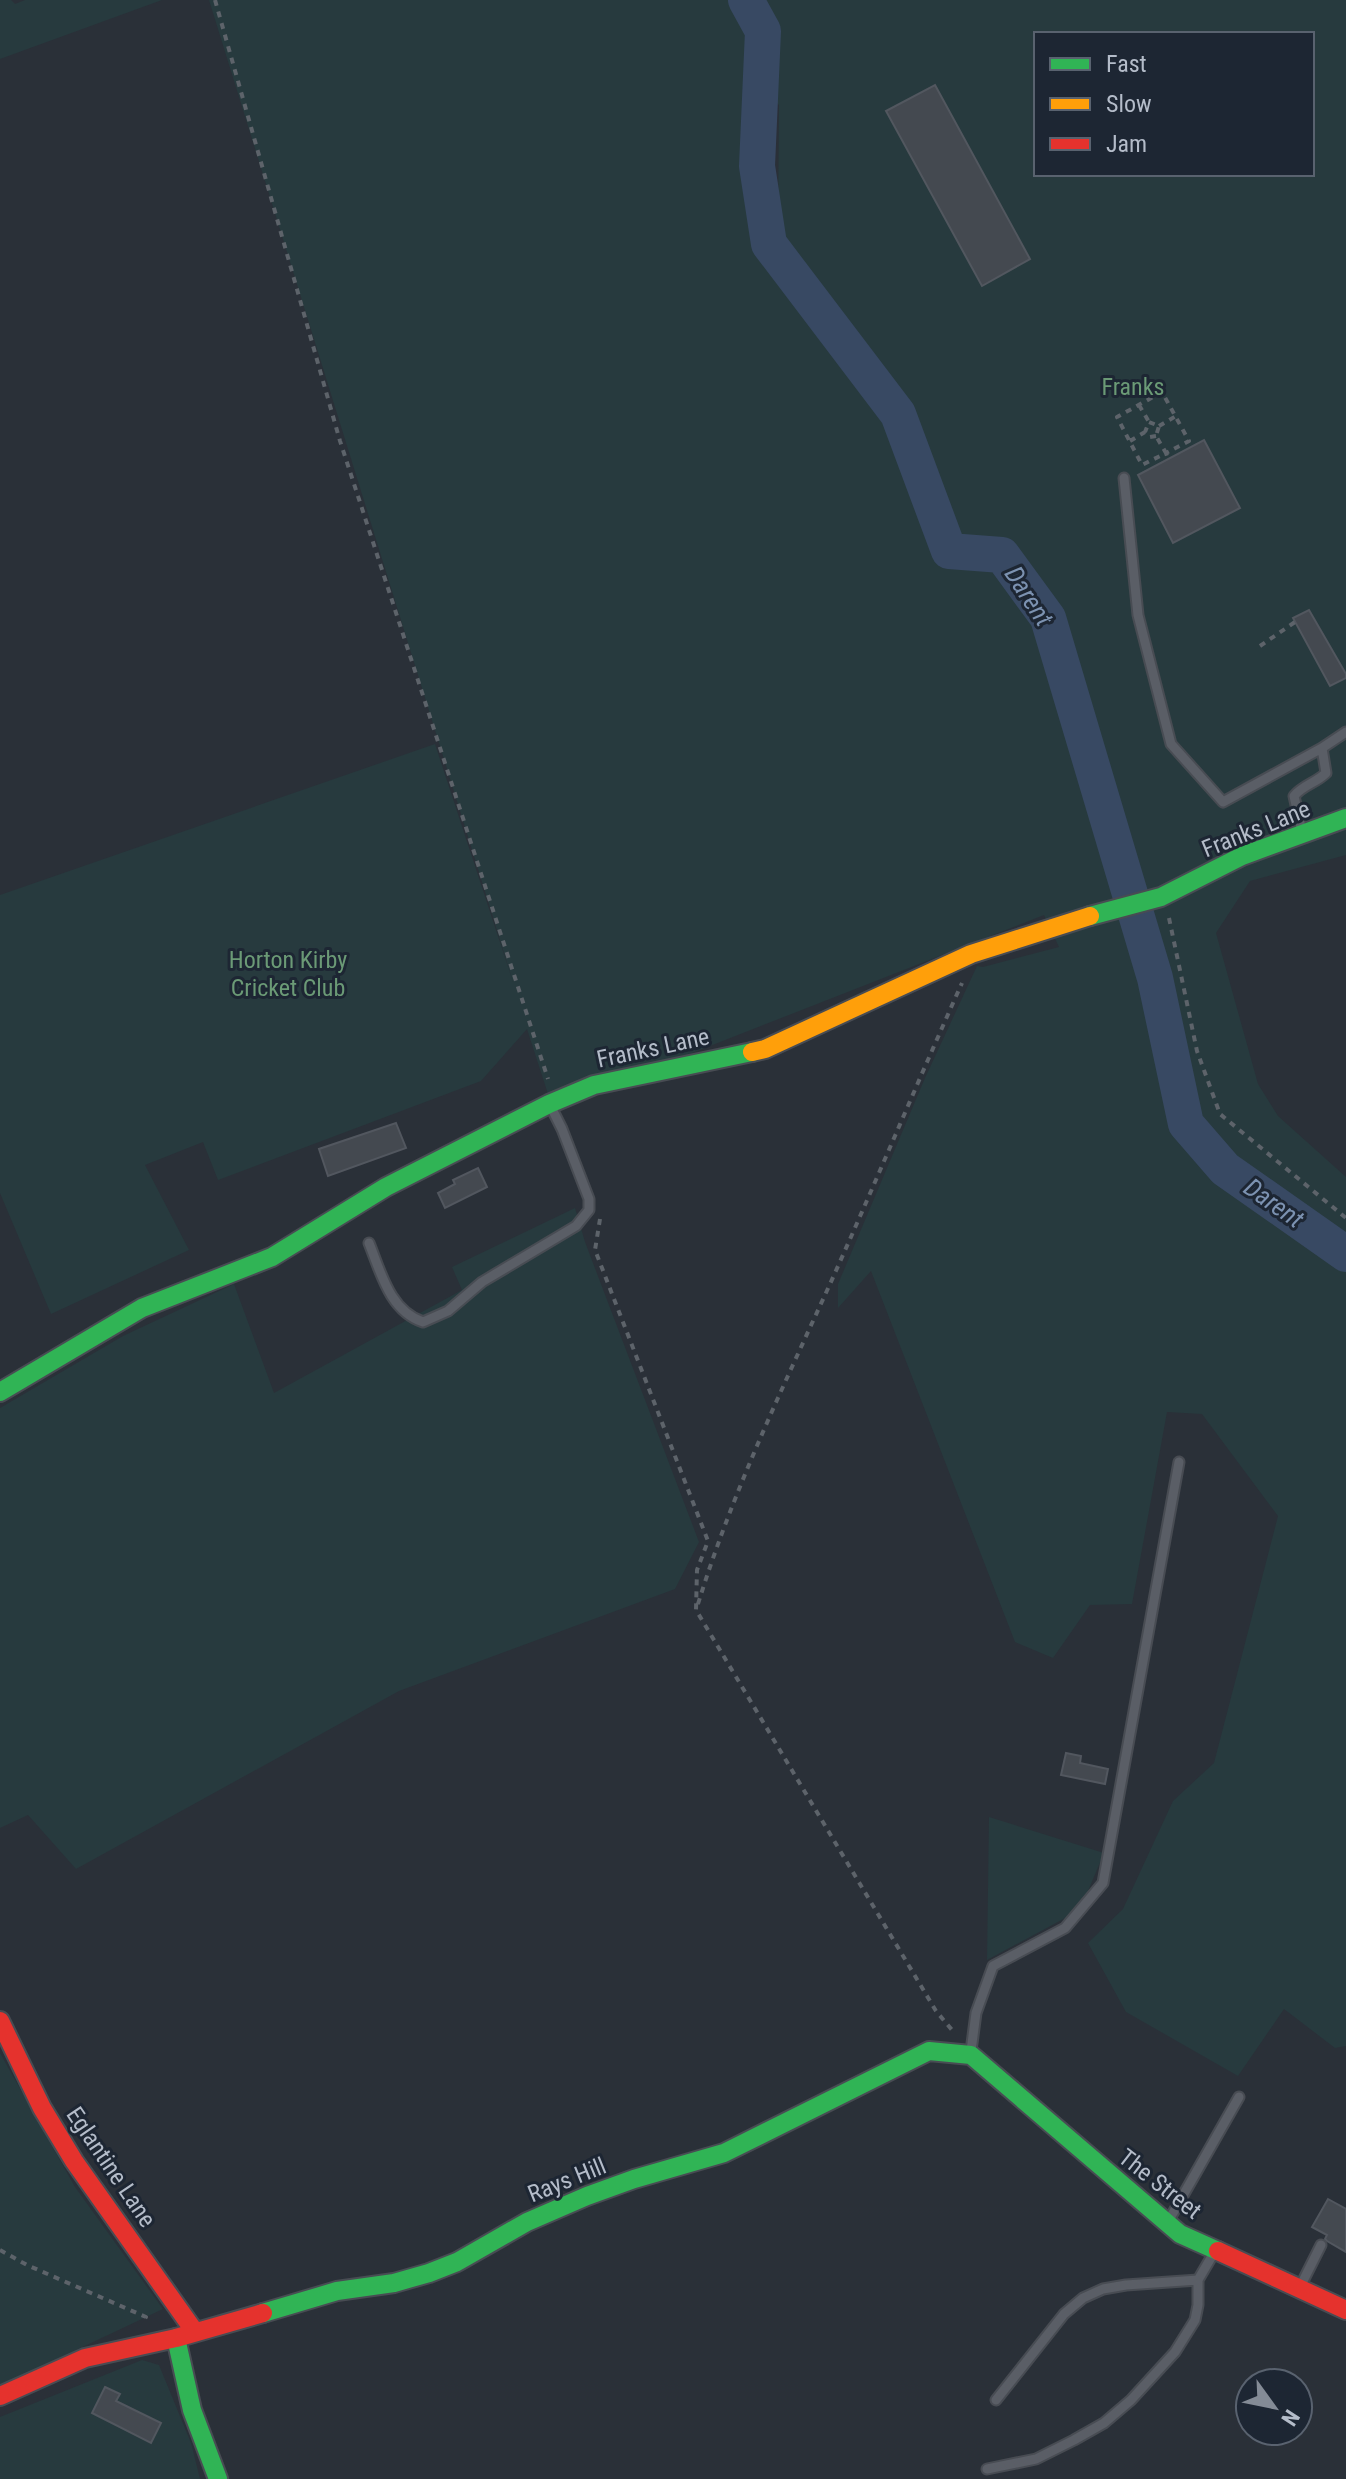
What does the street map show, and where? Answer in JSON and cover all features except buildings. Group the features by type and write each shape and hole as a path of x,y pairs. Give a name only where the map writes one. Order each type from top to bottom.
{"street":[{"name":"Franks Lane","path":"0,1392 142,1308 272,1257 386,1187 594,1085 765,1049 971,954 1058,924 1161,897 1242,856 1346,818"},
{"name":"Eglantine Lane","path":"0,2021 58,2136 105,2209 168,2290 195,2332"},
{"name":"Rays Hill","path":"0,2396 85,2358 176,2338 337,2291 394,2283 429,2273 457,2262 527,2222 587,2196 724,2153 929,2051 971,2055"},
{"name":"The Street","path":"971,2055 1180,2234 1346,2310"},
{"path":"176,2338 183,2381 218,2479"}],"lane":[{"path":"1124,478 1138,615 1171,744 1223,802 1346,732"},
{"path":"1303,835 1294,796 1301,788 1315,784 1326,773 1322,748"},
{"path":"369,1243 396,1303 407,1317 423,1322 448,1311 482,1282 576,1226 589,1210 589,1199 552,1103"},
{"path":"971,2055 976,2013 993,1966 1065,1928 1103,1883 1179,1462"},
{"path":"1167,2223 1239,2097"},
{"path":"1300,2287 1321,2245"},
{"path":"987,2469 1036,2459 1104,2423 1131,2400 1175,2352 1195,2320 1198,2280 1215,2251"},
{"path":"996,2400 1064,2314 1083,2298 1103,2289 1126,2285 1198,2280"}],"path":[{"path":"215,0 340,441 552,1103"},
{"path":"1162,392 1176,416 1189,441 1167,456 1142,465 1117,417 1162,392"},
{"path":"1139,405 1149,422 1159,426"},
{"path":"1167,456 1156,436 1159,426 1176,416"},
{"path":"1129,441 1145,432 1149,422"},
{"path":"1145,432 1150,437 1156,436"},
{"path":"1260,646 1295,622"},
{"path":"1161,897 1168,910 1197,1051 1220,1114 1346,1218"},
{"path":"696,1610 709,1567 771,1408 830,1283 969,966 971,954"},
{"path":"595,1205 601,1220 595,1250 708,1541 697,1570 696,1610 936,2011 971,2055"},
{"path":"0,2250 146,2317"}],"green space":[{"path":"0,0 11,0 15,4 25,0 162,0 0,59"},
{"path":"209,0 1346,0 1346,855 1250,881 1216,933 1258,1084 1278,1116 1346,1177 1346,2046 1335,2048 1284,2009 1238,2076 1126,2012 1088,1943 1123,1909 1173,1801 1214,1763 1278,1516 1202,1414 1167,1412 1132,1604 1090,1605 1053,1658 1015,1642 871,1271 838,1308 838,1284 925,1078 977,966 1059,947 1044,915 692,1053 548,1094 527,1029 481,1081 218,1180 203,1142 145,1165 189,1250 51,1314 0,1193 0,895 435,744 513,982","holes":["751,79 779,105 778,230 872,394 762,253 742,154","1057,625 1103,749 1131,845"]},
{"path":"575,1208 585,1242 699,1542 675,1589 399,1691 76,1869 28,1815 0,1828 0,1408 123,1336 234,1284 274,1393 462,1290 452,1267"},
{"path":"989,1817 1104,1853 1080,1910 987,1960"},
{"path":"0,2053 75,2187 163,2309 0,2386"},
{"path":"142,2360 159,2365 191,2443 200,2479 0,2479 0,2417"}],"waterway":[{"name":"Darent","path":"746,0 763,31 757,166 769,244 898,414 949,551 1002,555 1048,618 1155,978 1186,1124 1225,1169 1346,1254"}],"traffic: fast":[{"path":"1090,916 1161,897 1242,856 1346,818"},
{"path":"0,1392 142,1308 272,1257 386,1187 549,1104 594,1085 752,1052"},
{"path":"263,2313 337,2291 394,2283 457,2262 527,2222 587,2196 724,2153 929,2051 971,2055 1180,2234 1218,2251"},
{"path":"176,2338 192,2410 218,2479"}],"traffic: slow":[{"path":"752,1052 765,1049 971,954 1090,916"}],"traffic: jam":[{"path":"0,2021 42,2108 74,2161 195,2332"},
{"path":"1218,2251 1346,2310"},
{"path":"0,2396 85,2358 176,2338 263,2313"}],"park label":[{"name":"Franks","path":"1133,387"},
{"name":"Horton Kirby Cricket Club","path":"288,974"}]}
